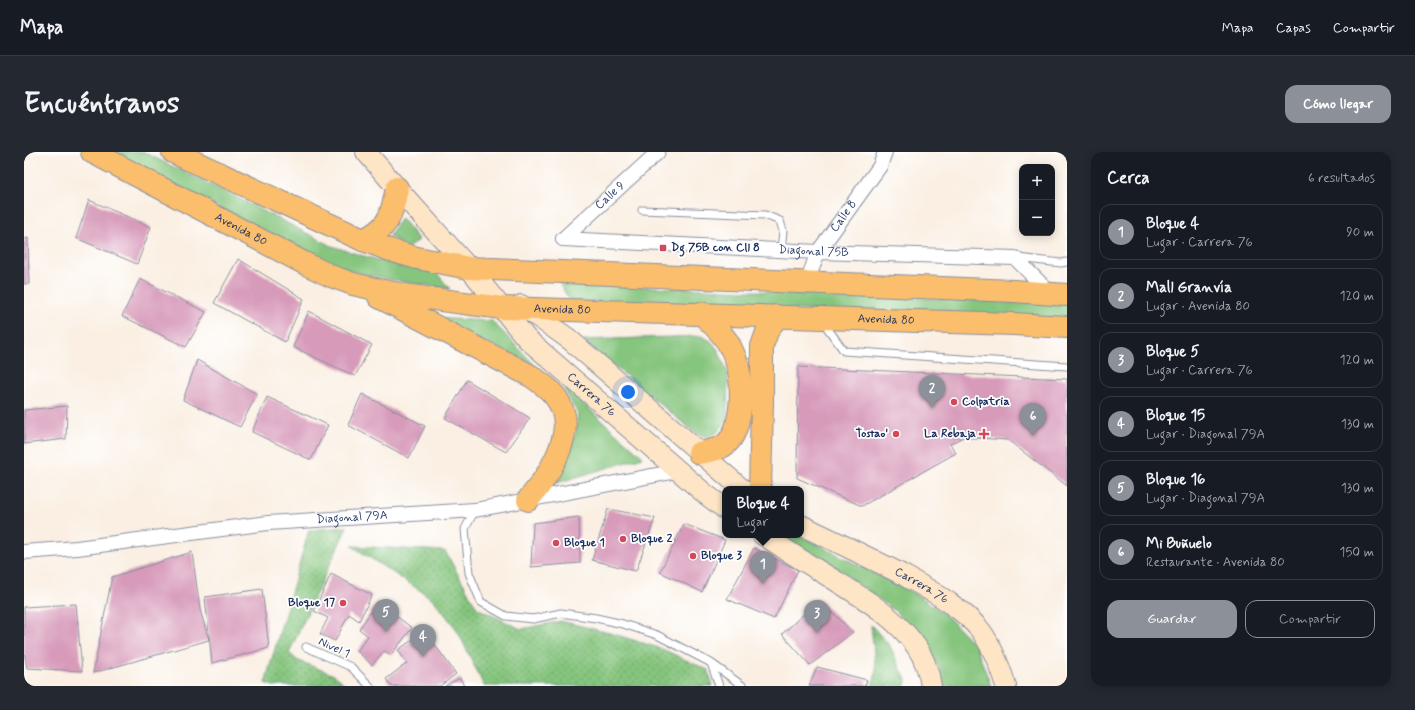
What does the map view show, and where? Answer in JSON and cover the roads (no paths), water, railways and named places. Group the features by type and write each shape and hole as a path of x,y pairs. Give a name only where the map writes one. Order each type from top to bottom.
{"main road":[{"name":"Avenida 80","path":"92,152 331,276 353,284 411,296 502,308 820,317 1067,327"},
{"path":"173,152 363,240 417,258 469,268 1059,294"},
{"name":"Carrera 76","path":"369,153 397,188 469,268 527,339 677,471 722,507"},
{"path":"363,240 383,228 391,212 397,188"},
{"name":"Carrera 76","path":"469,268 569,340 698,453 738,486"},
{"path":"353,284 531,376 547,387 562,409 565,420 564,432 560,447 547,474 528,500"},
{"path":"698,453 717,449 727,443 734,433 738,418 740,399 740,378 737,362 729,344 719,330 701,313"},
{"path":"760,486 762,346 766,332 778,316"},
{"name":"Carrera 76","path":"804,526 931,590 948,602 980,630 991,647 1006,686"},
{"path":"768,538 856,593 890,618 906,635 922,657 929,674 931,686"}],"street":[{"name":"Calle 8","path":"807,282 818,252 880,166 886,152"},
{"name":"Calle 9","path":"563,239 655,153"},
{"name":"Diagonal 75B","path":"563,239 818,252 1015,258"},
{"path":"1015,258 1059,294"},
{"name":"Diagonal 79A","path":"24,552 77,548 268,523 475,510 677,471"}],"lane":[{"path":"642,210 765,215 780,221 783,230 781,250"},
{"path":"1015,258 1061,263 1067,262"},
{"path":"820,317 844,351 1067,366"},
{"path":"475,510 465,529 469,573 481,602 506,616 533,619 561,613 623,624 657,636 711,663 743,686"},
{"name":"Nivel 1","path":"306,647 351,668 370,686"},
{"path":"711,663 719,686"}],"place":[{"name":"Dg 75B con Cll 8","path":"663,248"},
{"name":"Colpatria","path":"954,402"},
{"name":"Mall Granvía","path":"932,408"},
{"name":"Tostao'","path":"896,434"},
{"name":"La Rebaja","path":"984,434"},
{"name":"Mi Buñuelo","path":"1033,436"},
{"name":"Bloque 2","path":"623,539"},
{"name":"Bloque 1","path":"556,543"},
{"name":"Bloque 3","path":"693,556"},
{"name":"Bloque 4","path":"763,584"},
{"name":"Bloque 17","path":"343,603"},
{"name":"Bloque 16","path":"386,632"},
{"name":"Bloque 5","path":"817,633"},
{"name":"Bloque 15","path":"423,657"}]}
